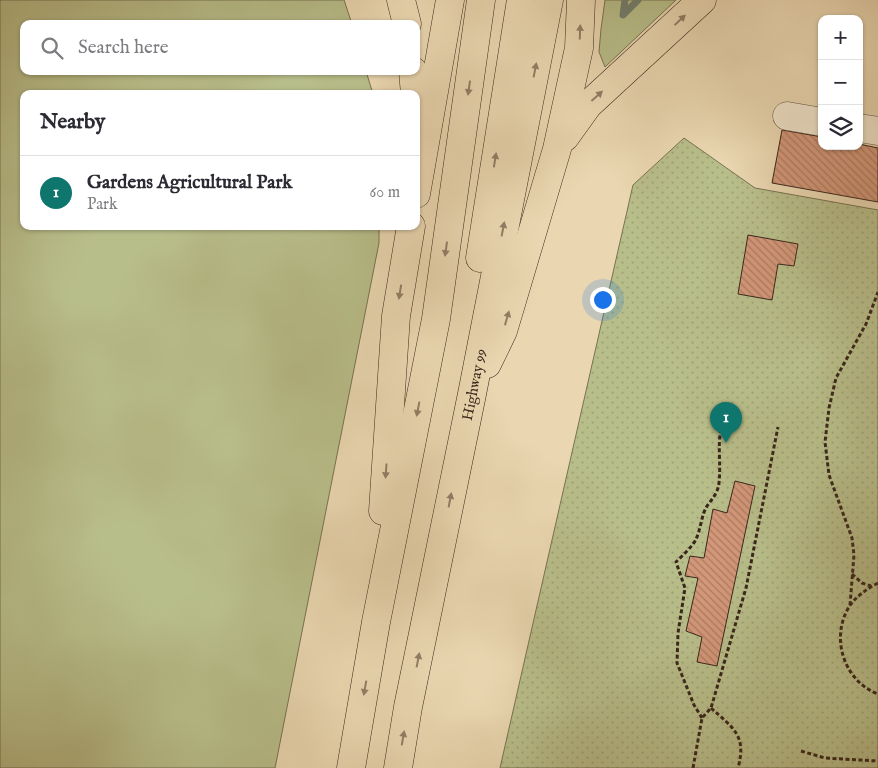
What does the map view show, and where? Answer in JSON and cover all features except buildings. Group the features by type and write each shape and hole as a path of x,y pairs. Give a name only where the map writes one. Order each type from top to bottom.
{"highway":[{"path":"401,0 406,20"},
{"path":"420,172 450,0"},
{"path":"351,768 376,622 436,319 481,0"},
{"path":"476,40 491,0"},
{"path":"487,312 480,255 521,0"},
{"name":"Highway 99","path":"398,768 408,707 472,394 549,0"},
{"path":"472,394 503,331 557,149 579,48 581,0"},
{"path":"557,149 588,105 702,0"},
{"path":"413,75 415,90"},
{"path":"376,622 396,316 410,230"}],"lane":[{"path":"787,116 818,121"},
{"path":"863,129 878,132"}],"path":[{"path":"850,605 854,556 852,538 829,475 825,442 829,408 836,378 866,324 878,292"},
{"path":"702,718 694,705 677,663 678,633 685,588 676,562 696,541 706,507 714,499 719,486 719,437 725,416 732,405"},
{"path":"693,768 702,718 711,708 746,588 778,427"},
{"path":"852,574 862,583 872,586"},
{"path":"878,583 863,591 850,605 842,623 840,643 844,662 855,679 870,692 878,694"},
{"path":"711,708 734,728 741,743 742,755 738,768"},
{"path":"801,751 825,758 878,761"}],"green space":[{"path":"0,0 344,0 351,20 20,20 20,75 367,75 372,90 20,90 20,230 379,230 379,243 275,768 0,768"},
{"path":"605,0 676,0 605,67 599,52"},
{"path":"684,138 755,188 878,210 878,768 500,768 633,185"}],"waterway":[{"path":"625,0 623,15 638,0"}],"place":[{"name":"Gardens Agricultural Park","path":"726,443"}]}
